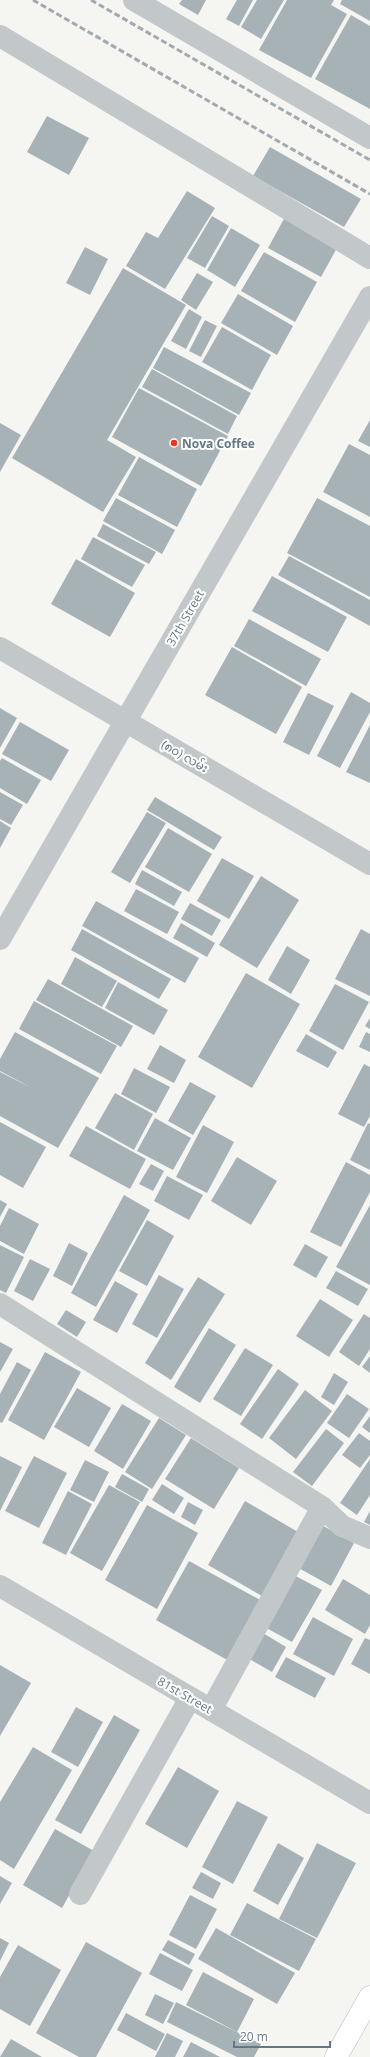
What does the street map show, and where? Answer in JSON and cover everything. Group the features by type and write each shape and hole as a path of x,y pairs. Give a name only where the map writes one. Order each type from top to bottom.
{"main road":[{"path":"336,2057 365,2020 370,1997"}],"street":[{"path":"134,0 370,138"},
{"path":"0,36 370,258"},
{"name":"37th Street","path":"0,939 370,296"},
{"name":"(၈၀) လမ်း","path":"0,648 370,864"},
{"path":"0,1304 322,1508 342,1526 370,1538"},
{"path":"211,1710 322,1508"},
{"name":"81st Street","path":"0,1586 370,1803"},
{"path":"80,1894 190,1698"}],"building":[{"path":"182,0 206,0 198,15 179,4"},
{"path":"237,0 253,0 239,26 226,19"},
{"path":"257,0 284,0 261,39 241,27"},
{"path":"287,0 334,0 331,5 347,14 311,78 259,50"},
{"path":"342,0 370,0 370,21 340,4"},
{"path":"351,15 370,26 370,109 315,79"},
{"path":"47,116 89,138 69,175 27,152"},
{"path":"270,147 361,199 344,227 253,176"},
{"path":"187,191 215,208 165,289 126,266 146,232 158,238"},
{"path":"212,216 229,226 205,268 187,258"},
{"path":"285,217 338,246 321,277 268,248"},
{"path":"231,228 260,245 235,287 207,270"},
{"path":"85,247 108,259 90,295 66,283"},
{"path":"264,252 317,282 295,322 241,291"},
{"path":"123,268 186,305 107,440 136,457 103,512 12,458"},
{"path":"197,273 213,282 196,310 181,300"},
{"path":"238,294 293,326 277,355 221,323"},
{"path":"189,309 202,317 186,349 171,341"},
{"path":"205,320 217,326 201,357 189,351"},
{"path":"222,327 271,355 252,390 202,362"},
{"path":"164,347 251,393 239,415 153,368"},
{"path":"152,369 237,416 228,434 142,387"},
{"path":"139,388 228,436 201,486 112,437"},
{"path":"370,420 370,447 358,441"},
{"path":"0,423 21,435 0,472"},
{"path":"349,444 370,455 370,517 323,492"},
{"path":"139,457 197,489 177,527 118,495"},
{"path":"116,498 175,530 162,554 103,521"},
{"path":"317,498 370,526 370,597 287,553"},
{"path":"103,524 156,552 149,564 97,536"},
{"path":"93,537 145,565 132,587 81,559"},
{"path":"289,556 370,600 370,626 278,575"},
{"path":"76,559 135,593 110,637 51,604"},
{"path":"272,576 347,617 328,652 252,611"},
{"path":"249,619 321,659 306,686 234,646"},
{"path":"232,647 302,687 276,734 205,695"},
{"path":"351,692 370,703 370,712 340,768 317,756"},
{"path":"308,693 334,706 309,755 283,742"},
{"path":"0,708 17,718 0,748"},
{"path":"20,722 69,750 51,781 2,754"},
{"path":"370,725 370,783 346,772"},
{"path":"2,758 41,780 27,804 0,788 0,761"},
{"path":"0,792 23,805 11,825 0,819"},
{"path":"155,797 222,837 214,850 147,810"},
{"path":"147,812 166,823 130,883 111,872"},
{"path":"0,821 11,828 0,848"},
{"path":"168,828 212,854 189,892 145,867"},
{"path":"222,858 254,876 229,919 197,901"},
{"path":"142,870 182,892 174,906 135,884"},
{"path":"261,876 299,900 257,968 219,945"},
{"path":"136,889 179,912 167,934 124,911"},
{"path":"96,901 199,958 185,983 82,926"},
{"path":"190,903 221,920 212,936 181,919"},
{"path":"181,923 215,943 207,957 173,938"},
{"path":"82,929 171,979 159,999 71,950"},
{"path":"361,929 370,934 370,996 335,979"},
{"path":"287,946 310,960 291,994 268,980"},
{"path":"75,957 117,981 102,1007 61,984"},
{"path":"246,973 300,1004 252,1088 198,1057"},
{"path":"48,979 133,1026 121,1047 36,1000"},
{"path":"118,982 168,1010 154,1035 105,1008"},
{"path":"335,984 369,1002 343,1050 309,1031"},
{"path":"34,1001 117,1046 101,1074 19,1029"},
{"path":"370,1018 370,1029 365,1026"},
{"path":"15,1032 99,1078 58,1148 0,1116 0,1072 34,1089 0,1071 0,1059"},
{"path":"366,1032 370,1034 370,1052 359,1047"},
{"path":"306,1034 337,1052 328,1068 296,1051"},
{"path":"160,1045 186,1060 174,1083 147,1069"},
{"path":"364,1064 370,1067 370,1116 364,1127 338,1114"},
{"path":"134,1068 170,1087 156,1113 121,1094"},
{"path":"190,1082 216,1096 193,1135 168,1121"},
{"path":"115,1093 153,1114 134,1150 95,1128"},
{"path":"155,1118 191,1138 173,1170 137,1151"},
{"path":"0,1122 46,1147 23,1188 0,1175"},
{"path":"368,1123 370,1124 370,1170 350,1160"},
{"path":"203,1125 234,1142 207,1193 176,1177"},
{"path":"86,1126 146,1159 130,1189 69,1156"},
{"path":"237,1157 277,1181 251,1225 211,1201"},
{"path":"346,1162 370,1175 370,1192 341,1247 310,1232"},
{"path":"151,1164 164,1171 153,1191 139,1184"},
{"path":"167,1176 203,1195 189,1220 154,1201"},
{"path":"124,1195 150,1210 96,1307 71,1293"},
{"path":"0,1200 7,1204 0,1217"},
{"path":"370,1205 370,1285 336,1267"},
{"path":"9,1208 39,1224 24,1254 0,1241 0,1226"},
{"path":"147,1220 174,1236 147,1286 119,1271"},
{"path":"69,1243 88,1253 72,1286 53,1276"},
{"path":"305,1244 328,1257 316,1278 293,1265"},
{"path":"0,1245 24,1257 6,1293 0,1290"},
{"path":"30,1259 50,1269 33,1301 14,1291"},
{"path":"336,1271 368,1289 358,1306 326,1288"},
{"path":"159,1275 184,1289 157,1338 132,1324"},
{"path":"198,1277 225,1294 171,1380 145,1363"},
{"path":"115,1281 138,1294 117,1333 93,1320"},
{"path":"320,1299 353,1320 329,1357 296,1336"},
{"path":"66,1310 86,1322 77,1337 57,1324"},
{"path":"364,1314 370,1318 370,1349 359,1366 339,1352"},
{"path":"209,1328 236,1345 200,1403 174,1387"},
{"path":"0,1342 13,1349 0,1372"},
{"path":"245,1348 273,1365 241,1416 213,1399"},
{"path":"45,1352 81,1372 44,1440 8,1420"},
{"path":"370,1356 370,1373 362,1367"},
{"path":"17,1362 31,1370 2,1423 0,1422 0,1394"},
{"path":"278,1369 299,1384 262,1439 240,1424"},
{"path":"334,1373 348,1382 334,1405 321,1397"},
{"path":"77,1388 111,1408 89,1447 54,1427"},
{"path":"305,1390 332,1411 296,1459 269,1438"},
{"path":"347,1394 369,1409 349,1438 327,1423"},
{"path":"122,1404 151,1421 123,1469 94,1451"},
{"path":"370,1416 370,1433 362,1427"},
{"path":"159,1418 186,1435 152,1489 125,1472"},
{"path":"326,1429 344,1443 312,1486 293,1472"},
{"path":"359,1433 370,1441 370,1455 360,1468 342,1455"},
{"path":"191,1438 239,1468 214,1509 165,1479"},
{"path":"0,1456 22,1467 0,1511"},
{"path":"34,1456 67,1473 39,1528 5,1511"},
{"path":"370,1459 370,1495 357,1515 340,1503"},
{"path":"85,1460 109,1472 94,1502 70,1490"},
{"path":"122,1474 149,1489 142,1502 115,1487"},
{"path":"162,1484 184,1498 174,1514 152,1500"},
{"path":"109,1485 140,1502 102,1571 70,1553"},
{"path":"68,1491 92,1504 66,1555 42,1543"},
{"path":"245,1501 298,1532 262,1596 208,1565"},
{"path":"188,1502 203,1510 195,1525 181,1517"},
{"path":"147,1505 198,1533 157,1609 105,1580"},
{"path":"370,1511 370,1525 364,1522"},
{"path":"318,1523 354,1543 331,1586 295,1566"},
{"path":"189,1561 262,1601 229,1661 156,1620"},
{"path":"290,1573 322,1590 292,1642 261,1625"},
{"path":"343,1579 370,1595 370,1625 365,1634 325,1610"},
{"path":"313,1617 353,1639 334,1676 293,1654"},
{"path":"258,1630 286,1647 272,1672 244,1656"},
{"path":"365,1638 370,1640 370,1674 351,1664"},
{"path":"286,1657 326,1678 315,1698 275,1677"},
{"path":"0,1665 31,1683 0,1736"},
{"path":"76,1707 103,1722 78,1767 51,1752"},
{"path":"114,1715 140,1730 81,1834 55,1820"},
{"path":"33,1747 72,1770 14,1869 0,1860 0,1802"},
{"path":"178,1767 219,1791 187,1848 145,1824"},
{"path":"237,1801 268,1817 233,1884 202,1867"},
{"path":"55,1829 94,1851 62,1908 23,1885"},
{"path":"278,1843 304,1858 278,1905 253,1891"},
{"path":"317,1843 356,1863 317,1938 279,1919"},
{"path":"201,1872 221,1883 213,1899 192,1888"},
{"path":"0,1876 12,1883 0,1904"},
{"path":"190,1895 217,1909 196,1949 169,1935"},
{"path":"247,1903 316,1939 299,1971 230,1935"},
{"path":"216,1928 295,1973 277,2004 198,1959"},
{"path":"0,1938 9,1943 0,1961"},
{"path":"168,1940 195,1954 189,1965 162,1950"},
{"path":"86,1942 142,1973 96,2057 79,2057 36,2033"},
{"path":"18,1945 61,1970 30,2026 0,2009 0,1977"},
{"path":"160,1953 193,1970 182,1991 149,1974"},
{"path":"203,1972 254,1999 237,2032 186,2005"},
{"path":"155,1994 174,2003 163,2024 145,2015"},
{"path":"176,2002 261,2044 254,2057 237,2057 167,2022"},
{"path":"126,2013 165,2034 156,2051 117,2030"},
{"path":"167,2033 183,2041 175,2057 155,2057"},
{"path":"11,2039 42,2057 0,2057"},
{"path":"191,2042 220,2057 183,2057"}],"railway":[{"path":"33,0 370,194"},
{"path":"91,0 370,160"}],"place":[{"name":"Nova Coffee","path":"174,443"}]}
